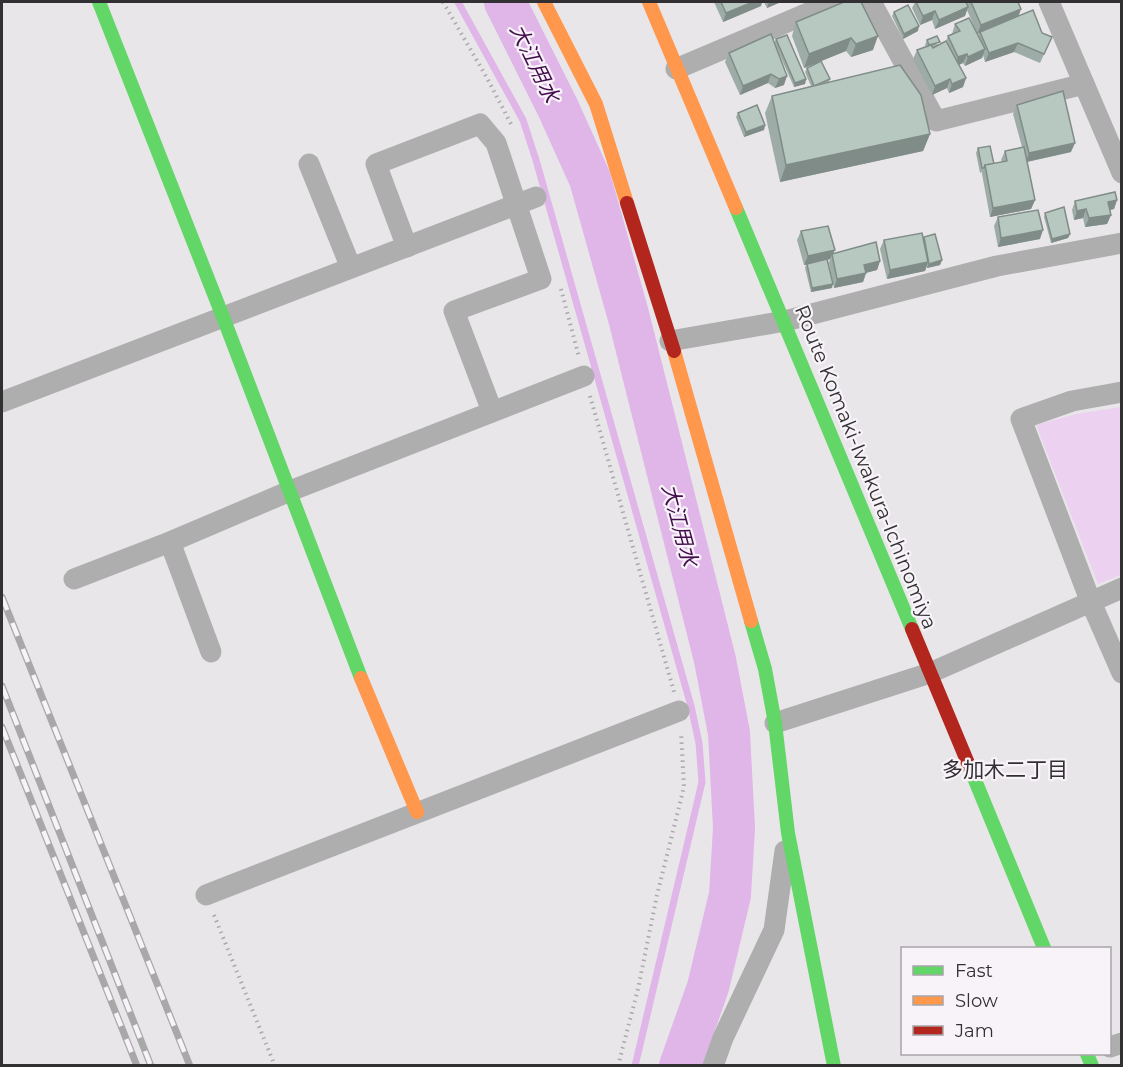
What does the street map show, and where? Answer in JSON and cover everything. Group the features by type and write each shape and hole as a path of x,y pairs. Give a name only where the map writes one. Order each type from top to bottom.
{"street":[{"path":"99,2 223,317 359,674 417,812"},
{"path":"544,2 596,104 670,341 765,669 775,723 788,833 834,1065"},
{"name":"Route Komaki-Iwakura-Ichinomiya","path":"649,2 675,69 785,321 1044,947"},
{"path":"675,69 834,2"},
{"path":"871,2 936,121 1084,84"},
{"path":"1049,2 1122,174"},
{"path":"407,247 376,164 480,124 496,143 527,201 541,279 454,311 492,411"},
{"path":"309,164 351,268"},
{"path":"2,402 527,201"},
{"path":"670,341 785,321 997,266 1122,243"},
{"path":"74,579 170,542 290,491 584,376"},
{"path":"1122,392 1072,401 1021,418 1090,600 1122,673"},
{"path":"170,542 211,652"},
{"path":"775,723 930,673 1090,600 1122,588"},
{"path":"206,895 679,711"},
{"path":"713,1065 723,1038 774,930 788,833"}],"path":[{"path":"443,2 488,78 514,134"},
{"path":"558,279 679,711 684,787 657,895 638,989 618,1065"},
{"path":"206,895 275,1065"}],"shaded area":[{"path":"1121,407 1121,575 1098,584 1036,425 1076,414"}],"building":[{"path":"721,2 753,2 726,13"},
{"path":"844,2 861,2 878,36 856,44 851,38 809,54 796,22"},
{"path":"916,2 966,2 968,7 939,20 935,11 923,16"},
{"path":"971,2 1018,2 1021,9 981,25"},
{"path":"908,5 919,26 904,34 894,12"},
{"path":"1033,10 1042,33 1052,37 1044,54 1018,43 989,53 980,32"},
{"path":"969,18 985,49 968,57 967,54 958,57 948,36 960,31 955,24"},
{"path":"771,34 787,76 779,79 771,74 743,86 729,53"},
{"path":"787,35 806,79 795,83 776,39"},
{"path":"937,36 940,42 929,45 927,40"},
{"path":"946,41 966,78 952,84 950,79 935,86 917,50 931,45 933,48"},
{"path":"821,61 830,79 814,86 807,68"},
{"path":"900,65 921,95 930,134 786,165 772,96"},
{"path":"1063,91 1075,143 1029,153 1017,105"},
{"path":"757,105 765,125 746,132 738,113"},
{"path":"990,146 994,164 985,165 982,168 978,148"},
{"path":"1024,147 1035,200 993,208 985,165 1007,161 1005,151"},
{"path":"1115,192 1117,200 1108,202 1111,215 1089,218 1086,209 1077,211 1075,201"},
{"path":"1064,207 1070,234 1052,239 1045,213"},
{"path":"1038,210 1043,230 1001,238 998,217"},
{"path":"828,226 835,250 808,256 801,231"},
{"path":"922,233 928,262 890,270 884,240"},
{"path":"935,234 942,260 929,264 924,237"},
{"path":"876,242 880,261 864,265 866,273 837,279 832,254"},
{"path":"827,259 833,284 812,288 807,264"}],"waterway":[{"path":"458,2 523,120 691,706 699,743 702,782 635,1066"},
{"name":"大江用水","path":"505,2 558,108 590,179 629,318 715,660 729,733 734,828 730,895 708,987 680,1066"}],"railway":[{"path":"2,597 190,1066"},
{"path":"2,686 151,1066"},
{"path":"2,727 137,1066"}],"traffic: fast":[{"path":"99,2 361,678"},
{"path":"736,208 912,629"},
{"path":"751,621 765,669 775,723 788,833 834,1066"},
{"path":"970,768 1044,947"},
{"path":"1087,1055 1092,1066"}],"traffic: slow":[{"path":"544,2 596,104 627,203"},
{"path":"649,2 736,208"},
{"path":"674,351 751,621"},
{"path":"361,678 417,812"}],"traffic: jam":[{"path":"627,203 674,351"},
{"path":"912,629 970,768"}],"district":[{"name":"多加木二丁目","path":"1005,769"}]}
